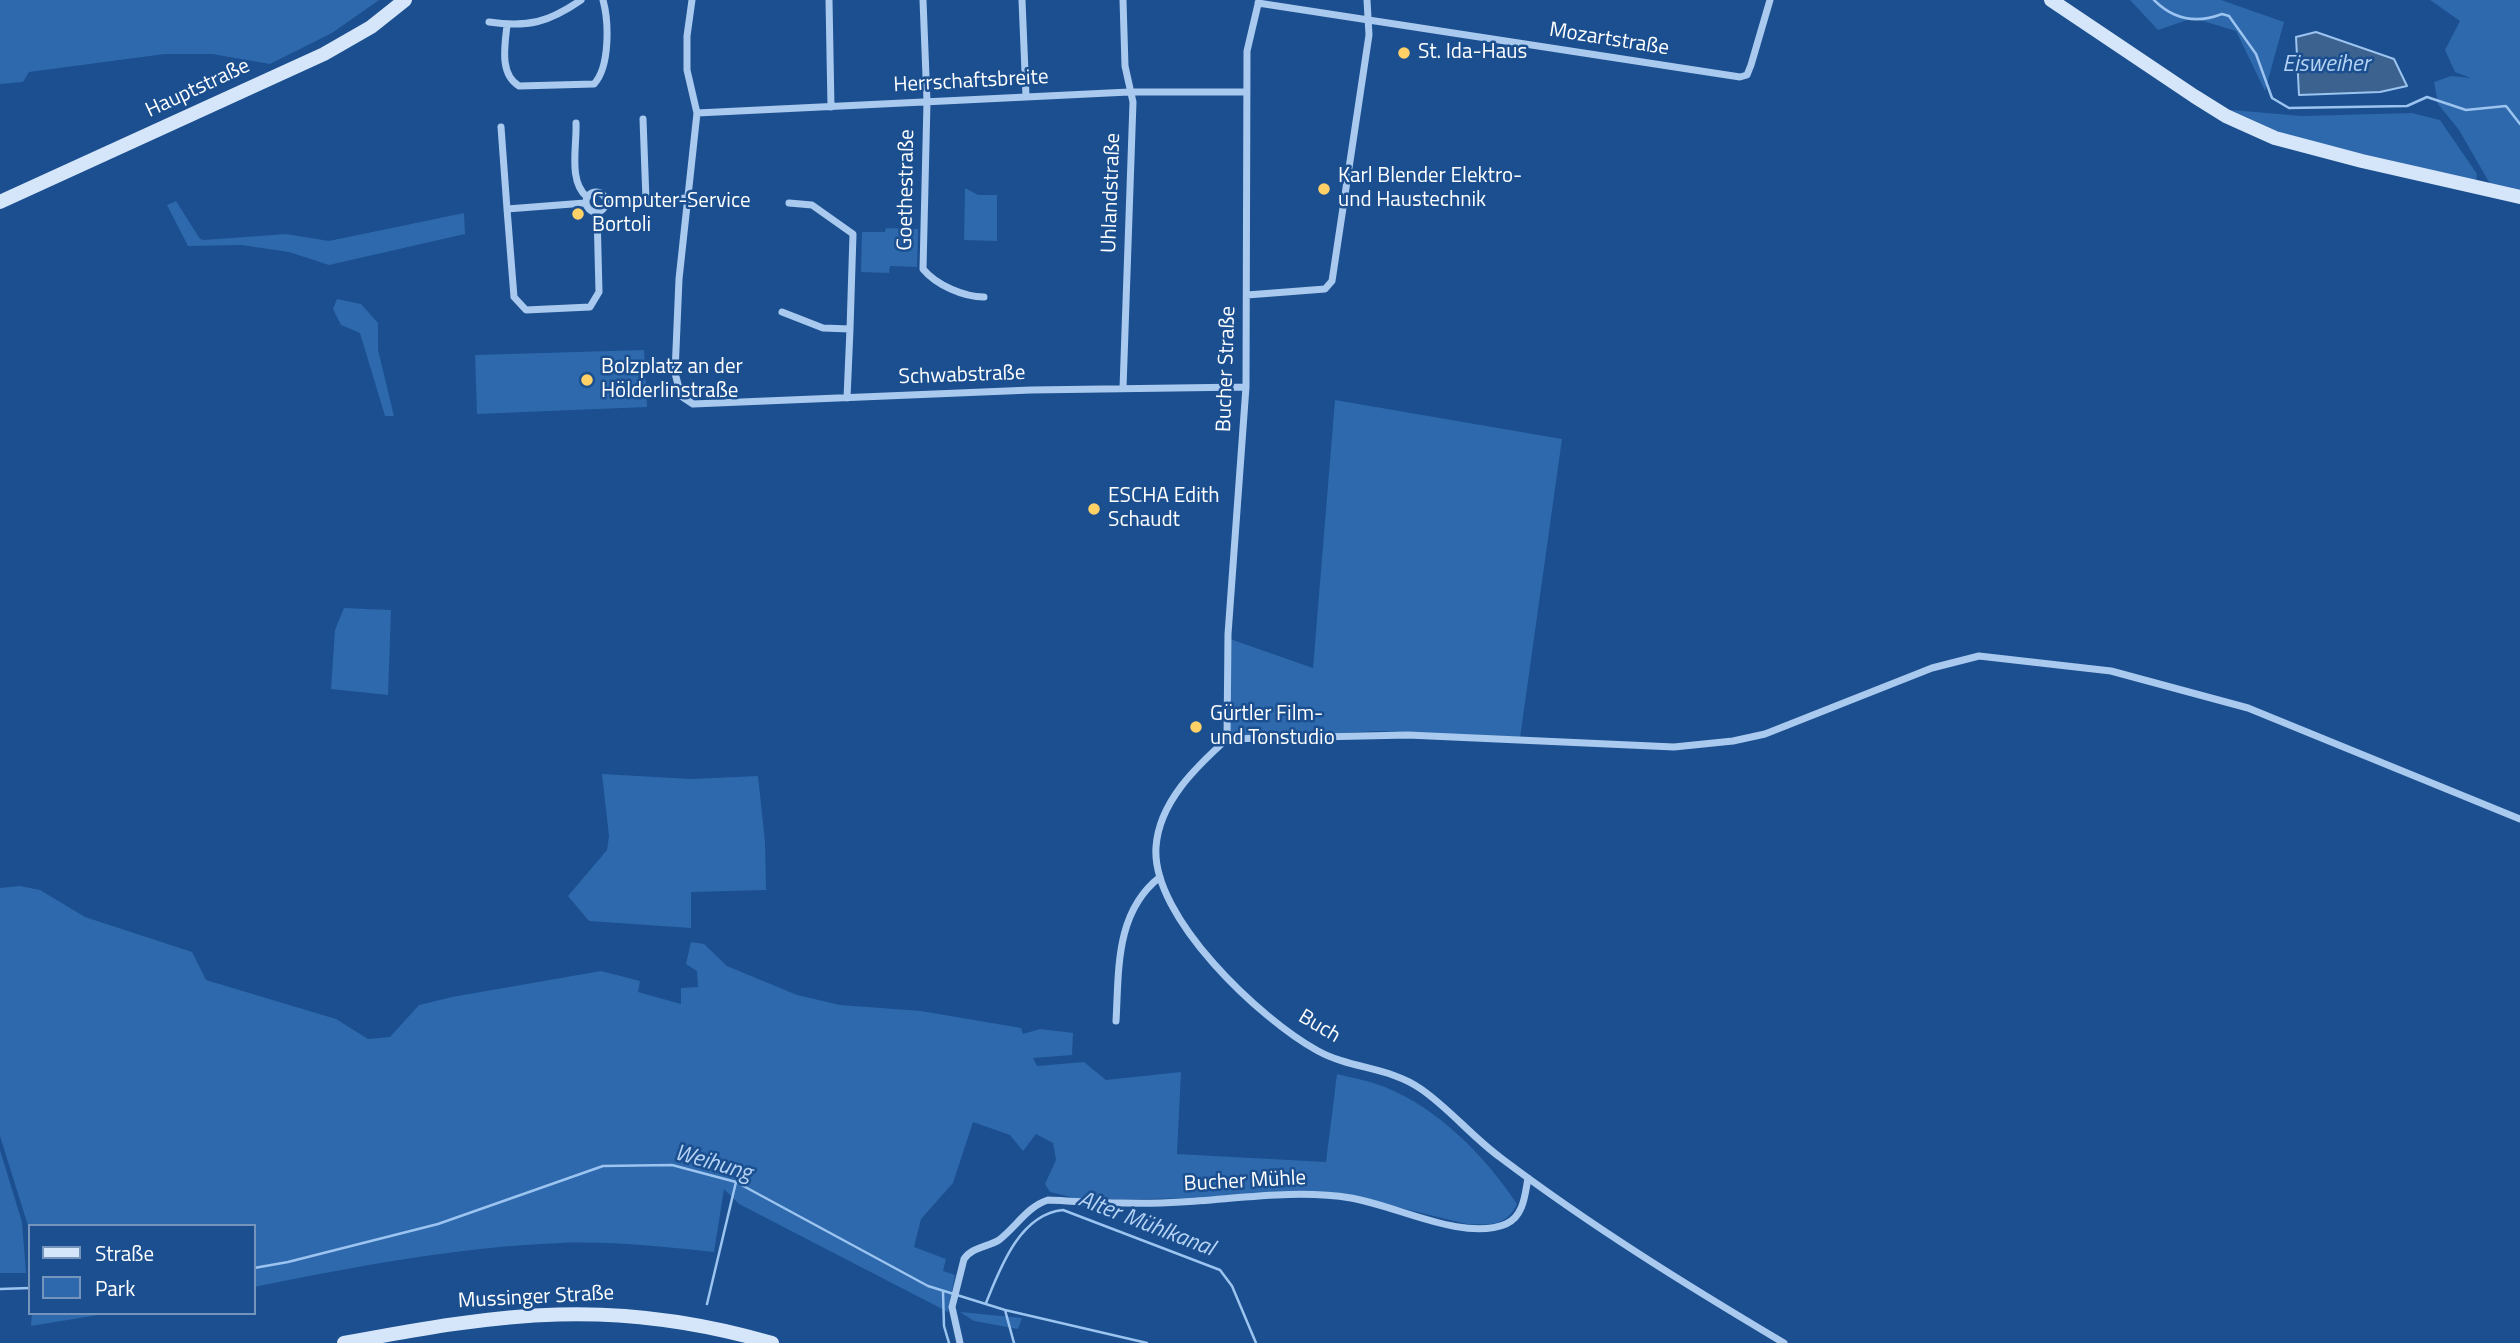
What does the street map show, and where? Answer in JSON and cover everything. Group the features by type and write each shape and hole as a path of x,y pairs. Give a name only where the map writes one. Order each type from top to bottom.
{"main road":[{"name":"Hauptstraße","path":"0,202 324,54 370,27 405,0"},
{"path":"2051,0 2205,103 2275,138 2520,197"},
{"name":"Mussinger Straße","path":"344,1343 456,1322 588,1312 682,1320 772,1343"}],"street":[{"path":"489,22 507,25 538,23 557,16 581,0"},
{"path":"507,25 506,69 512,82 519,86 594,84 603,69 606,10 603,0"},
{"path":"501,127 514,297 526,310 590,307 597,300 599,292 597,212 606,202 688,198 696,113 687,70 687,36 692,0"},
{"path":"829,0 831,107"},
{"name":"Goethestraße","path":"923,0 927,102 923,269 930,277 969,298 984,297"},
{"path":"1022,0 1026,96"},
{"name":"Uhlandstraße","path":"1123,0 1129,92 1133,102 1123,388"},
{"path":"1247,295 1325,289 1332,281 1369,20 1367,0"},
{"name":"Mozartstraße","path":"1258,1 1728,76 1747,75 1770,0"},
{"name":"Bucher Straße","path":"1227,739 1225,728 1228,635 1246,387 1248,44 1258,1"},
{"name":"Herrschaftsbreite","path":"696,113 1129,92 1247,92"},
{"path":"643,119 646,200"},
{"path":"576,123 578,157 573,169 579,190 590,211 597,212"},
{"path":"507,209 586,200 598,192 606,202"},
{"name":"Schwabstraße","path":"688,198 679,279 675,373 681,396 693,404 1123,388 1246,387"},
{"path":"789,203 812,205 853,234 847,398"},
{"path":"782,312 823,328 850,329"},
{"path":"1227,739 1408,735 1674,747 1709,744 1765,734 1932,668 1979,656 2111,671 2249,708 2520,819"},
{"name":"Buch","path":"1227,739 1191,774 1167,810 1156,849 1160,877 1208,959 1290,1032 1318,1051 1409,1080 1442,1104 1500,1158 1528,1178"},
{"path":"1116,1021 1123,935 1133,908 1160,877"},
{"path":"1528,1178 1709,1298 1784,1343"},
{"name":"Bucher Mühle","path":"960,1343 952,1307 968,1253 996,1242 1017,1225 1035,1204 1048,1200 1144,1204 1313,1195 1351,1198 1476,1229 1507,1224 1516,1218 1522,1206 1528,1178"}],"green space":[{"path":"0,0 379,0 332,33 270,64 212,54 165,54 29,72 23,82 0,84"},
{"path":"2130,0 2221,0 2284,22 2265,91 2236,31 2193,18 2158,30"},
{"path":"2430,0 2520,0 2520,190 2493,186 2489,182 2459,130 2438,104 2434,82 2451,76 2471,78 2455,72 2445,50 2460,21"},
{"path":"2231,110 2302,116 2412,113 2440,120 2477,174 2476,181 2288,136"},
{"path":"965,188 978,195 997,195 997,241 964,240"},
{"path":"176,201 200,239 204,240 286,234 329,241 464,213 465,234 329,265 289,252 241,245 188,246 167,205"},
{"path":"886,228 918,229 917,267 890,266 889,273 861,272 862,232 885,232"},
{"path":"337,299 361,304 378,323 378,350 394,416 385,416 360,333 341,325 333,309"},
{"name":"Bolzplatz an der Hölderlinstraße","path":"644,350 647,407 477,414 475,355"},
{"path":"1335,400 1562,439 1520,738 1379,731 1238,738 1229,732 1230,639 1313,668"},
{"path":"344,608 391,610 388,695 331,689 335,630"},
{"path":"602,774 691,779 758,776 765,842 766,890 691,892 691,928 589,921 568,896 607,850 609,836"},
{"path":"20,886 40,890 85,917 192,952 206,980 336,1019 368,1039 390,1037 419,1005 601,971 640,981 638,992 681,1004 681,988 698,987 697,971 686,964 691,942 704,944 727,966 797,995 840,1005 921,1011 1021,1028 1023,1034 1040,1029 1073,1033 1072,1055 1033,1058 1037,1066 1084,1062 1106,1080 1181,1072 1177,1154 1326,1162 1337,1074 1385,1087 1405,1096 1442,1121 1475,1152 1517,1204 1513,1212 1502,1221 1483,1225 1467,1224 1343,1194 1107,1200 1075,1198 1050,1192 1045,1184 1056,1160 1053,1143 1036,1134 1023,1151 1010,1135 973,1122 953,1183 921,1219 914,1247 946,1259 943,1271 955,1275 948,1312 739,1204 724,1189 714,1252 599,1243 521,1245 406,1259 256,1287 256,1224 28,1226 0,1136 0,888"},
{"path":"0,1150 22,1222 26,1273 0,1273"},
{"path":"960,1312 1022,1318 1018,1329 974,1321"},
{"path":"32,1315 98,1315 31,1326"}],"water":[{"name":"Eisweiher","path":"2316,32 2394,59 2407,86 2380,92 2299,95 2296,37"}],"waterway":[{"path":"2154,0 2169,12 2185,18 2203,19 2222,14 2229,16 2256,54 2272,98 2289,108 2407,106 2427,97 2466,110 2506,106 2520,124"},
{"name":"Weihung","path":"256,1268 438,1224 603,1166 672,1165 736,1182 928,1286 1005,1310 1147,1343"},
{"path":"707,1304 736,1182"},
{"name":"Alter Mühlkanal","path":"986,1303 1005,1259 1023,1232 1035,1221 1063,1210 1220,1270 1232,1286 1256,1343"},
{"name":"Weihung","path":"0,1289 28,1288"},
{"path":"943,1292 944,1326 949,1343"},
{"path":"1005,1310 1014,1343"}],"place":[{"name":"St. Ida-Haus","path":"1404,53"},
{"name":"Karl Blender Elektro- und Haustechnik","path":"1324,189"},
{"name":"Computer-Service Bortoli","path":"578,214"},
{"name":"Bolzplatz an der Hölderlinstraße","path":"587,380"},
{"name":"ESCHA Edith Schaudt","path":"1094,509"},
{"name":"Gürtler Film- und Tonstudio","path":"1196,727"}]}
